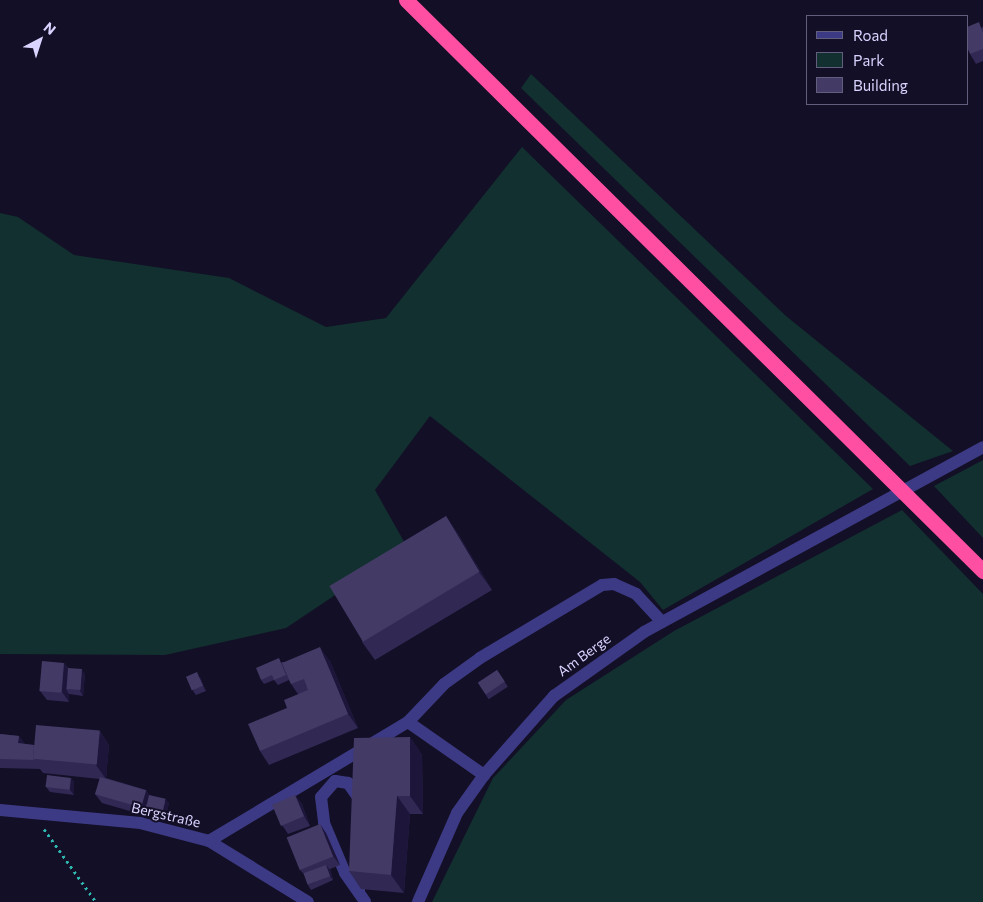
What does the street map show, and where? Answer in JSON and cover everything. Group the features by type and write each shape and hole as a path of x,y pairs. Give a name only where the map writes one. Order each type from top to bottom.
{"highway":[{"path":"406,0 983,571"}],"street":[{"name":"Am Berge","path":"418,902 457,813 484,775 554,696 596,663 662,622 950,462 983,447"},
{"path":"209,841 408,722 444,684 480,658 602,585 614,584 636,594 662,622"},
{"path":"408,722 484,775"},
{"path":"325,770 334,782 348,783 360,795 361,812"},
{"path":"334,782 321,797 324,823 345,873 362,896"},
{"name":"Bergstraße","path":"0,810 140,823 209,841 308,902"},
{"path":"361,855 362,896"}],"path":[{"path":"31,812 96,902"}],"green space":[{"path":"531,74 786,316 953,451 910,466 521,88"},
{"path":"522,147 873,489 663,610 640,582 430,416 375,490 407,547 286,628 165,655 0,654 0,213 18,217 74,255 229,278 326,327 386,318"},
{"path":"983,460 983,538 934,486"},
{"path":"902,510 983,594 983,902 432,902 493,778 566,700 674,631"}],"building":[{"path":"979,22 983,33 983,49 970,54 968,49 968,27"},
{"path":"446,516 479,572 363,642 329,586"},
{"path":"320,647 348,714 260,751 248,724 287,708 284,700 308,690 304,679 291,684 282,663"},
{"path":"279,658 286,675 274,680 272,675 261,680 256,668"},
{"path":"42,661 64,663 61,693 39,691"},
{"path":"68,668 82,669 81,690 67,689"},
{"path":"497,670 505,682 486,694 478,683"},
{"path":"197,672 203,686 192,690 186,677"},
{"path":"36,725 100,731 97,764 33,759"},
{"path":"0,734 19,736 18,743 34,745 33,759 35,760 0,759"},
{"path":"410,737 410,796 397,796 391,875 349,871 354,738"},
{"path":"47,775 71,778 69,790 46,787"},
{"path":"100,777 146,790 141,808 95,794"},
{"path":"149,795 166,799 163,811 146,807"},
{"path":"295,795 304,816 281,826 272,805"},
{"path":"320,824 333,856 300,870 287,837"},
{"path":"326,865 330,876 308,884 303,873"}]}
